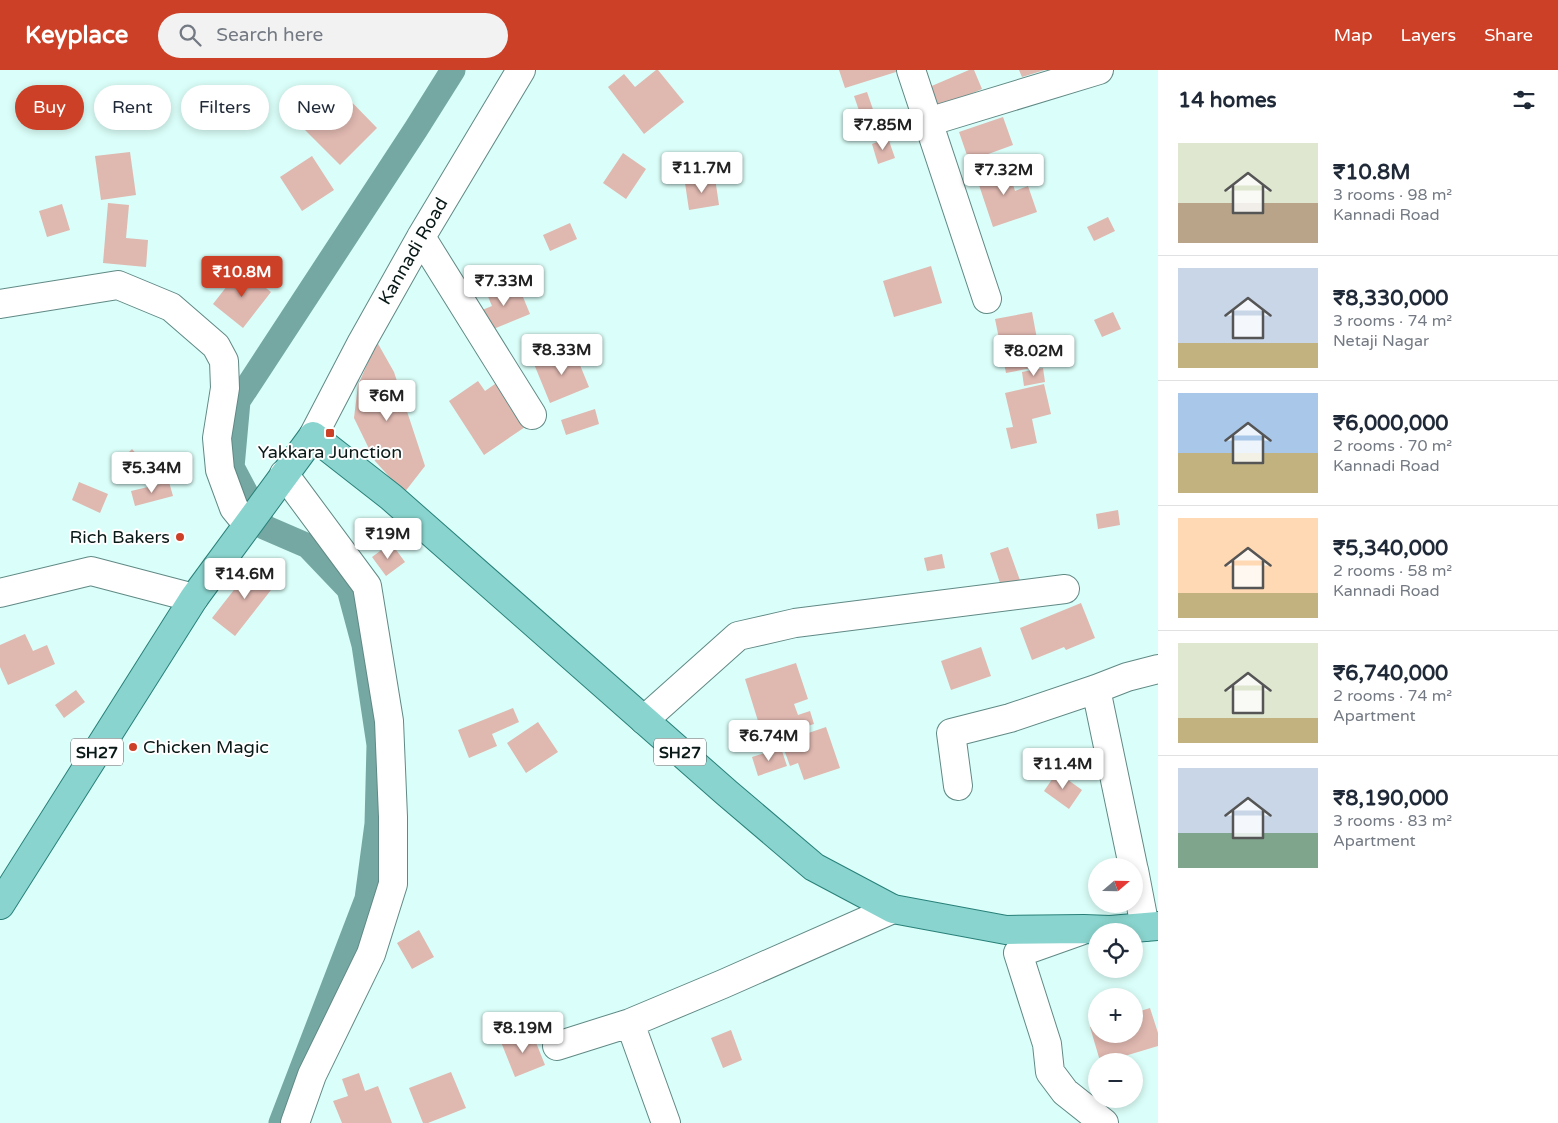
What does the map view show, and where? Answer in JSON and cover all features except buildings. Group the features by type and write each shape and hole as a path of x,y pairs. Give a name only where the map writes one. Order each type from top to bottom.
{"main road":[{"path":"194,598 313,436"},
{"name":"SH27","path":"313,436 391,497 727,793 814,867 893,909 1006,930 1110,930 1151,927"},
{"name":"SH27","path":"0,905 194,598"}],"street":[{"name":"Kannadi Road","path":"313,436 362,342 421,236 521,70"},
{"path":"911,70 987,299"},
{"path":"928,122 1099,70"},
{"path":"421,236 532,415"},
{"path":"0,304 118,285 171,307 216,346 224,361 225,388 217,438 220,470 234,508 248,524"},
{"path":"283,475 367,586 389,721 393,817 393,884 374,945 312,1075 294,1123"},
{"path":"0,593 91,571 194,598"},
{"path":"644,720 738,636 795,623 1066,589"},
{"path":"958,786 951,734 1010,718 1127,677 1158,669"},
{"path":"1096,689 1131,858"},
{"path":"1143,900 1151,927"},
{"path":"557,1046 630,1023 893,909"},
{"path":"1084,929 1018,953 1047,1044 1050,1072 1065,1092 1104,1123"},
{"path":"630,1023 666,1123"}],"waterway":[{"path":"281,1123 367,899 377,824 379,745 364,645 349,589 308,546 264,527 232,467 238,401 453,70"}],"place":[{"name":"Yakkara Junction","path":"330,433"},
{"name":"Rich Bakers","path":"180,537"},
{"name":"Chicken Magic","path":"133,747"}]}
